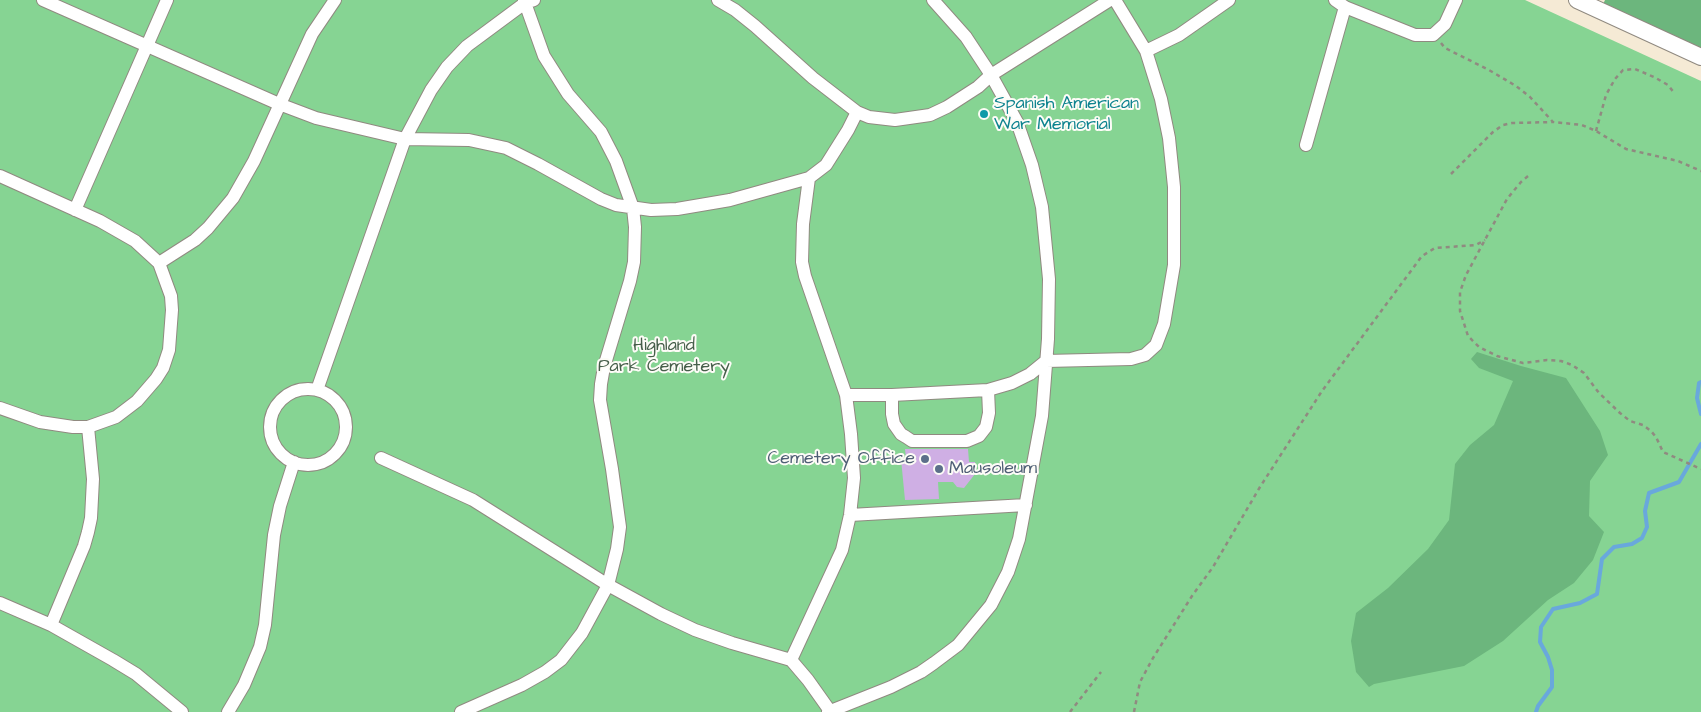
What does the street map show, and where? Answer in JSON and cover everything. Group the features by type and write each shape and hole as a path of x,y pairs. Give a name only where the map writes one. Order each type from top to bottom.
{"main road":[{"path":"1577,0 1701,57"}],"lane":[{"path":"43,0 279,104 324,121 405,139 469,140 506,148 538,164 585,192 616,205 633,208 678,210 730,200 809,178 826,165 857,112"},
{"path":"75,210 168,0"},
{"path":"159,263 195,240 221,214 244,180 312,34 335,0"},
{"path":"718,0 735,10 755,26 813,78 857,112 895,120 930,115 947,107 978,87 991,74 1110,0"},
{"path":"381,458 473,500 608,585 661,614 695,630 791,660 808,680 829,711 890,687 921,672 958,646 991,605 1003,584 1015,556 1042,416 1050,296 1042,208 1017,122 991,74 966,37 933,0"},
{"path":"846,395 892,395 988,390 1012,383 1030,374 1046,361 1131,360 1150,352 1156,345 1160,335 1174,265 1174,187 1166,118 1146,51 1114,0"},
{"path":"1146,51 1179,35 1229,0"},
{"path":"1306,145 1340,4 1415,35 1433,35 1445,24 1456,0"},
{"path":"317,390 405,139 431,90 447,67 467,46 527,1 544,56 568,94 601,132 616,161 633,208 635,244 632,272 604,368 600,400 620,527 613,569 608,585 582,633 561,660 522,685 461,712"},
{"path":"0,176 118,230 135,240 159,263 171,296 172,310 169,350 163,368 148,390 116,417 88,427 57,426 24,418 0,408"},
{"path":"791,660 842,550 850,515 854,478 846,395 805,276 802,262 809,178"},
{"path":"300,390 317,390 332,398 342,410 346,421 346,433 336,453 327,460 317,464 305,465 294,462 276,448 271,437 270,425 278,404 285,396 300,390"},
{"path":"892,395 894,424 906,438 912,440 966,441 979,436 986,427 989,413 988,390"},
{"path":"51,625 88,532 93,479 88,427"},
{"path":"228,712 244,684 260,646 265,625 274,535 280,506 294,462"},
{"path":"850,515 1026,506"},
{"path":"0,603 51,625 136,674 182,712"}],"path":[{"path":"1433,35 1445,48 1516,86 1530,97 1553,122"},
{"path":"1596,131 1606,95 1615,79 1623,70 1635,69 1654,77 1668,85 1675,94"},
{"path":"1452,174 1493,132 1503,125 1553,122 1582,125 1626,149 1678,161 1701,171"},
{"path":"1528,176 1507,199 1466,275 1460,292 1460,311 1468,336 1479,347 1497,356 1523,362 1547,360 1561,361 1572,365 1584,373 1599,393 1620,413 1630,421 1643,425 1652,431 1663,452 1699,468"},
{"path":"1134,712 1140,682 1168,631 1213,567 1298,427 1422,256 1435,248 1476,246 1485,240"},
{"path":"1070,712 1101,672"}],"green space":[{"name":"Highland Park Cemetery","path":"0,0 1525,0 1701,81 1701,712 0,712"},
{"path":"1605,0 1701,0 1701,57 1600,11"},
{"path":"1477,352 1566,378 1600,431 1608,455 1590,481 1589,516 1604,532 1593,560 1574,583 1548,600 1503,641 1464,666 1374,684 1369,687 1356,672 1351,641 1356,613 1388,588 1428,549 1449,520 1455,464 1470,445 1494,425 1513,381 1479,368 1471,359"}],"building":[{"name":"Mausoleum","path":"905,449 968,449 969,462 975,462 975,474 964,488 957,487 953,482 938,482 939,499 905,500 901,459 906,458"}],"waterway":[{"path":"1701,382 1699,383 1697,398 1701,414"},
{"path":"1536,712 1538,706 1552,687 1552,670 1540,642 1541,627 1553,609 1580,603 1597,594 1602,559 1614,547 1632,544 1642,538 1647,527 1645,511 1649,493 1679,482 1701,444"}],"place":[{"name":"Spanish American War Memorial","path":"984,114"},
{"name":"Cemetery Office","path":"925,459"},
{"name":"Mausoleum","path":"939,469"}]}
